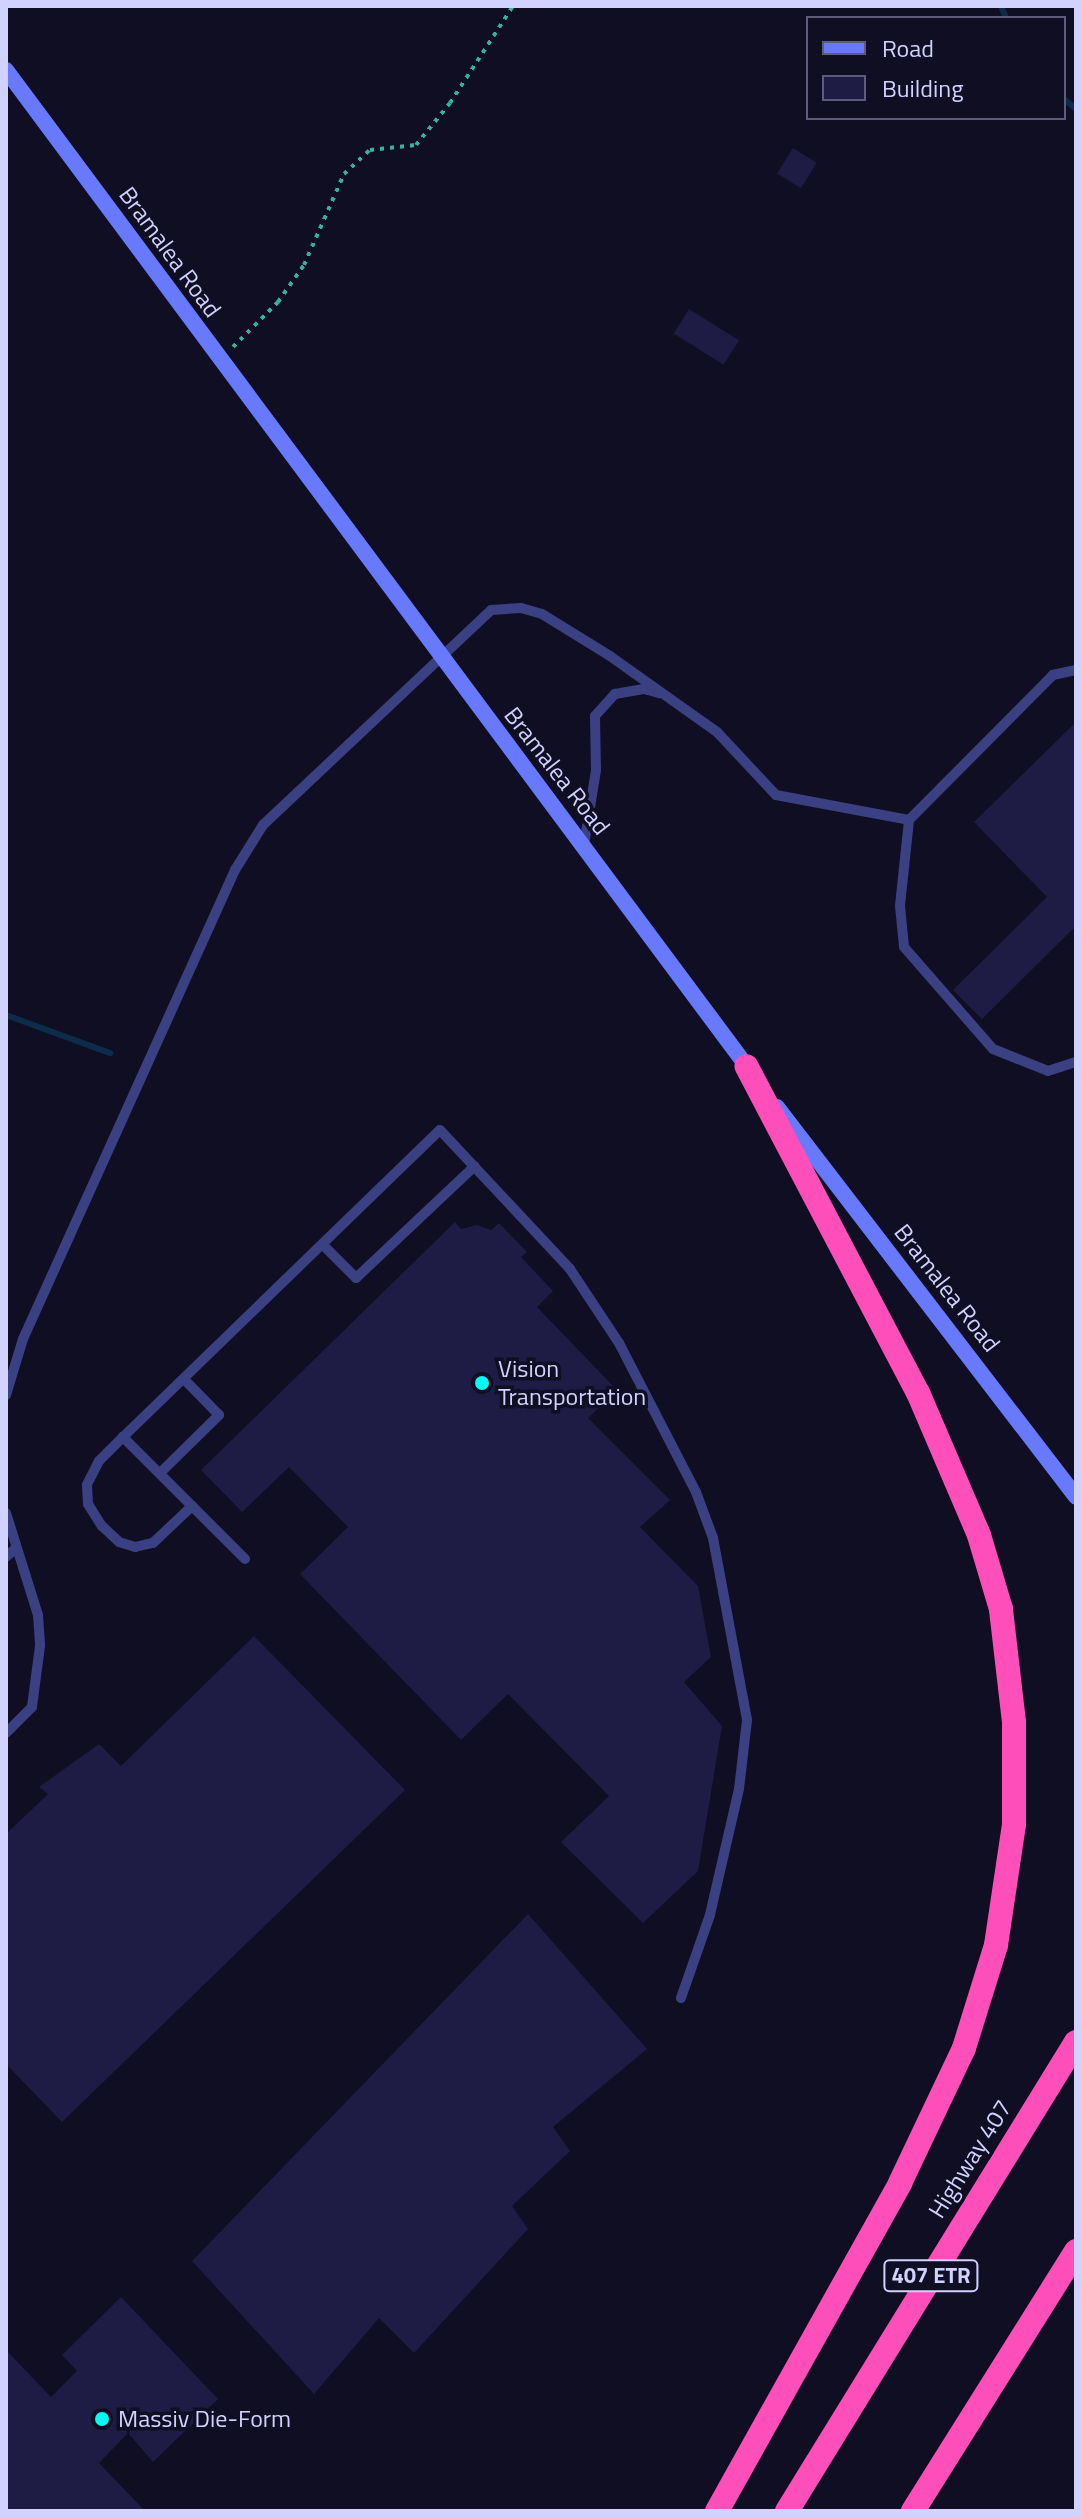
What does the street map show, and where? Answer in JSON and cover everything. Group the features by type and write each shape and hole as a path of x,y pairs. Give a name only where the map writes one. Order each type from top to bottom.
{"highway":[{"path":"717,2511 900,2183 964,2048 996,1945 1014,1824 1014,1722 1004,1637 979,1535 918,1393 746,1066"},
{"name":"Highway 407","path":"787,2511 1076,2042"},
{"path":"913,2511 1076,2251"}],"main road":[{"name":"Bramalea Road","path":"6,70 441,660 584,845 746,1066 1076,1496"}],"lane":[{"path":"6,1395 23,1339 235,870 263,825 441,660 466,628 491,610 521,608 542,614 717,732 776,795 909,820"},
{"path":"1076,670 1053,675 909,820 900,906 904,947 993,1049 1048,1071 1076,1062"},
{"path":"584,845 596,770 595,716 604,703 629,689 672,699"},
{"path":"192,1506 153,1543 135,1547 119,1542 102,1526 88,1504 87,1485 99,1461 324,1246 440,1130 570,1269 619,1343 696,1492 713,1538 747,1720 739,1789 710,1915 681,1998"},
{"path":"324,1246 356,1278 475,1166"},
{"path":"160,1473 219,1415 184,1379"},
{"path":"123,1437 245,1559"},
{"path":"6,1513 38,1615 39,1672 32,1707 6,1733"},
{"path":"6,1557 16,1548"}],"path":[{"path":"220,360 278,302 304,265 344,174 370,150 416,145 450,103 513,6"}],"building":[{"path":"793,148 817,163 801,188 777,173"},
{"path":"689,309 739,340 724,365 674,334"},
{"path":"1076,722 1076,926 982,1019 953,990 1047,897 974,822"},
{"path":"455,1222 461,1229 477,1225 491,1230 499,1223 527,1252 521,1257 553,1291 537,1307 617,1390 588,1418 670,1500 640,1527 698,1586 711,1657 684,1682 722,1726 698,1871 643,1923 561,1842 609,1796 508,1694 461,1740 300,1574 348,1527 289,1467 242,1512 201,1470"},
{"path":"254,1636 405,1790 62,2122 6,2064 6,1834 48,1794 39,1787 99,1744 121,1766"},
{"path":"528,1914 647,2049 553,2127 570,2151 512,2206 528,2229 414,2353 379,2318 314,2394 192,2261"},
{"name":"Massiv Die-Form","path":"121,2297 218,2399 153,2462 128,2433 99,2463 145,2511 6,2511 6,2350 51,2397 77,2371 62,2355"}],"waterway":[{"path":"1001,6 1005,16"},
{"path":"1066,101 1076,109"},
{"path":"6,1015 110,1053"}],"place":[{"name":"Vision Transportation","path":"482,1383"},
{"name":"Massiv Die-Form","path":"102,2419"}]}
